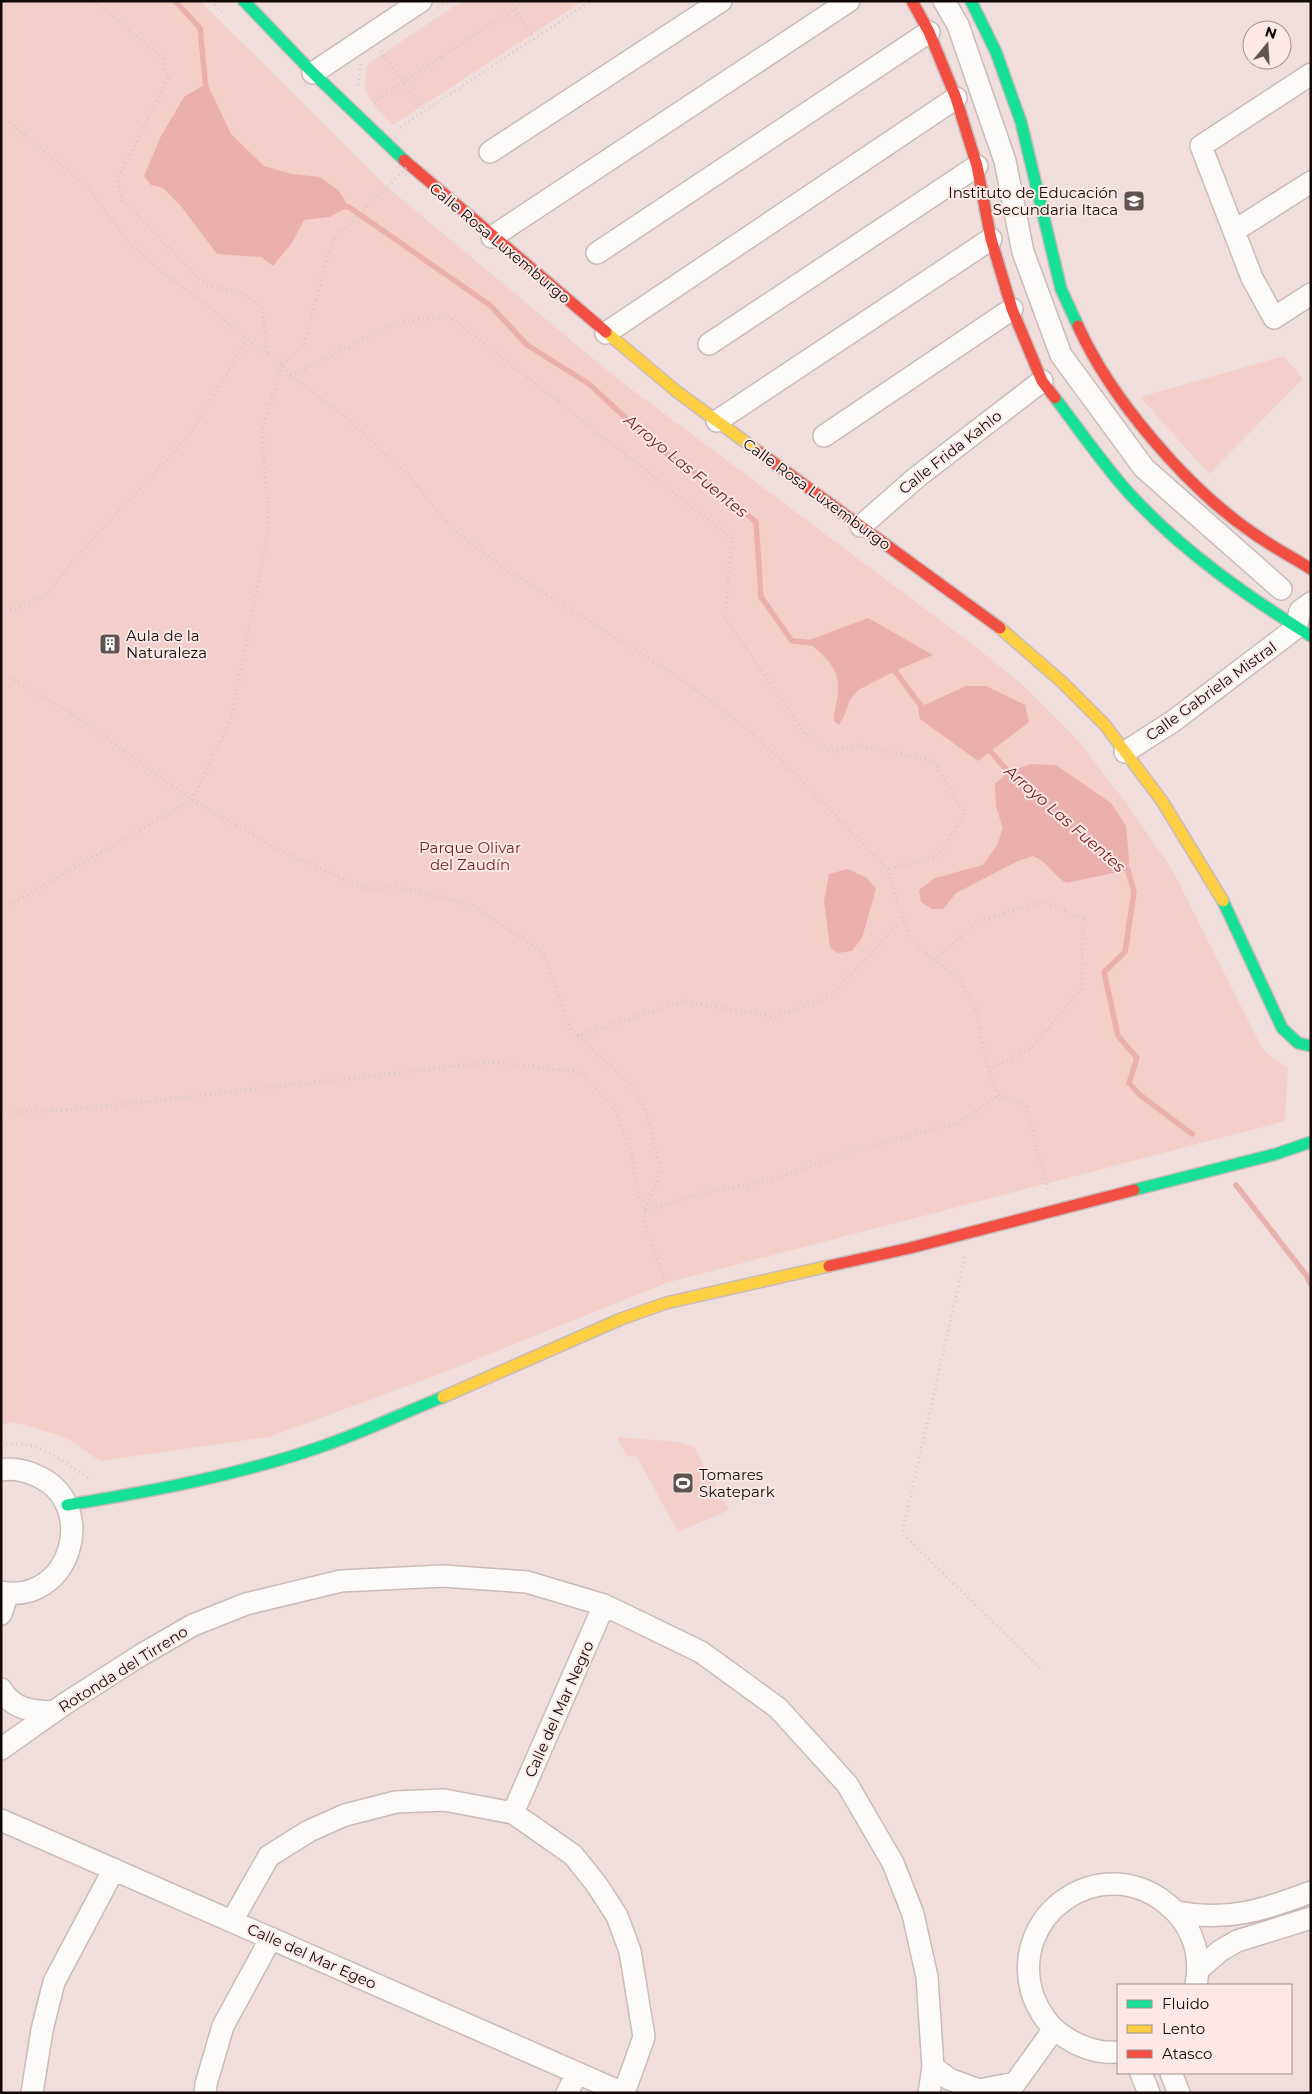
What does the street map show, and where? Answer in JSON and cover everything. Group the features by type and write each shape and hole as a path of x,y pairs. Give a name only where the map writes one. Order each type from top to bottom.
{"street":[{"name":"Calle Rosa Luxemburgo","path":"244,1 313,73 408,165 606,333 676,391 1006,632 1068,688 1105,725 1162,800 1226,906 1282,1028 1298,1043 1311,1046"},
{"path":"490,152 721,1"},
{"path":"492,237 849,1"},
{"path":"912,1 929,32 956,98 977,166 991,239 1012,309 1042,381 1127,491 1177,541 1259,604 1306,631"},
{"path":"944,1 958,25 1005,161 1024,252 1061,355 1144,468 1281,589"},
{"path":"971,1 996,52 1021,122 1061,289 1090,352 1121,398 1158,446 1202,489 1252,533 1311,569"},
{"path":"313,73 427,6"},
{"path":"597,253 929,32"},
{"path":"1311,74 1201,146 1252,278 1274,318 1311,294"},
{"path":"606,333 956,98"},
{"path":"709,344 977,166"},
{"path":"1234,231 1311,182"},
{"path":"717,421 991,239"},
{"path":"824,436 1012,309"},
{"name":"Calle Frida Kahlo","path":"861,526 916,477 1042,381"},
{"path":"1306,631 1300,611 1311,603"},
{"name":"Calle Gabriela Mistral","path":"1125,752 1306,631"},
{"path":"67,1505 137,1494 225,1474 323,1446 461,1390 621,1319 666,1303 910,1248 1276,1154 1311,1142"},
{"path":"1,1470 26,1471 43,1478 57,1490 67,1505 72,1522 72,1541 67,1558 57,1573 43,1585 26,1592 4,1593 1,1614"},
{"name":"Rotonda del Tirreno","path":"1,1749 53,1712 141,1655 193,1625 246,1604 341,1581 443,1576 527,1582 604,1604 701,1652 778,1708 847,1784 893,1863 913,1914 927,1976 933,2067 929,2093"},
{"name":"Calle del Mar Negro","path":"513,1813 604,1604"},
{"path":"1,1689 5,1696 27,1710 53,1712"},
{"path":"232,1921 269,1856 309,1831 345,1815 396,1802 444,1800 513,1813 573,1855 597,1884 617,1916 630,1951 644,2037 623,2093"},
{"name":"Calle del Mar Egeo","path":"1,1820 623,2093"},
{"path":"32,2093 42,2030 54,1982 114,1869"},
{"path":"1117,2052 1104,2053 1077,2046 1054,2029 1037,2008 1029,1982 1029,1954 1038,1929 1054,1907 1076,1892 1103,1884 1130,1885 1156,1894 1177,1912 1189,1929 1196,1948 1197,1977"},
{"path":"1177,1912 1202,1917 1232,1916 1276,1905 1311,1892"},
{"path":"1197,1977 1220,1951 1237,1941 1278,1930 1311,1918"},
{"path":"205,2093 223,2026 271,1938"},
{"path":"933,2067 949,2079 979,2090 1012,2088 1054,2029"},
{"path":"567,2093 577,2073"},
{"path":"1141,2074 1149,2093"},
{"path":"1171,2074 1179,2093"}],"path":[{"path":"94,1 162,57 168,79 117,180 123,201 206,285 245,294 262,308 268,355"},
{"path":"211,1 225,15"},
{"path":"427,6 448,1"},
{"path":"509,1 534,39"},
{"path":"369,105 526,1"},
{"path":"381,140 591,1"},
{"path":"378,46 424,111"},
{"path":"358,90 361,64 367,58"},
{"path":"1,116 86,184 130,244 167,276 205,303 247,340 282,364 291,376 348,419 407,474 451,527 504,568 677,676 730,715 777,756 888,869 897,902 912,941 961,982 977,1012 981,1040 994,1086 999,1095 1026,1106 1054,1210"},
{"path":"1,910 192,800 231,719 269,527 262,430 282,364 303,346 332,241 408,165"},
{"path":"389,177 396,183"},
{"path":"291,376 398,322 449,316 732,538 725,617 804,733 831,752 858,745 934,761 966,815 938,856 888,869"},
{"path":"1,614 45,596 79,554 188,437 247,340"},
{"path":"1,673 71,713 192,800 278,850 366,889 399,886 475,906 543,953 571,1029 631,1085 646,1111 661,1172 645,1210"},
{"path":"934,960 979,921 1044,901 1083,919 1082,988 1032,1048 989,1069"},
{"path":"577,1036 682,1001 775,1017 831,996 897,925"},
{"path":"1,1113 80,1109 493,1062 580,1072 615,1109 632,1155 636,1185 645,1210 645,1227 668,1289"},
{"path":"645,1210 715,1190 760,1183 860,1149 960,1122 999,1095"},
{"path":"971,1232 902,1533 1042,1670"}],"green space":[{"name":"Parque Olivar del Zaudín","path":"1,1 200,1 387,187 615,377 977,648 1024,686 1074,736 1124,800 1173,871 1262,1048 1272,1058 1288,1068 1285,1121 666,1283 453,1369 269,1437 100,1461 65,1437 14,1422 1,1425"},
{"path":"462,1 583,1 393,125 373,104 366,91 365,83 369,63"},
{"path":"1284,356 1303,379 1209,474 1140,397"},
{"name":"Tomares Skatepark","path":"617,1437 679,1442 694,1447 729,1510 678,1532 637,1457 626,1455"}],"water":[{"path":"207,83 231,134 264,166 292,174 320,177 339,191 349,207 329,217 304,220 292,243 273,266 261,257 217,254 180,205 163,188 151,185 144,176 161,136 184,97"},
{"path":"868,618 933,655 895,671 858,690 850,700 839,725 834,721 838,690 835,672 828,660 807,641"},
{"path":"966,686 986,686 1025,705 1029,722 978,761 920,719 918,708"},
{"path":"1030,764 1056,765 1111,803 1126,826 1128,870 1066,883 1043,862 1033,856 1018,861 956,893 943,909 932,909 921,902 919,890 935,878 983,865 997,845 1003,828 996,807 995,784 1007,773"},
{"path":"848,869 867,878 876,889 862,938 852,951 838,953 830,948 824,901 829,874"}],"waterway":[{"name":"Arroyo Las Fuentes","path":"175,1 200,28 206,89"},
{"name":"Arroyo Las Fuentes","path":"343,206 349,207 491,306 527,345 589,384 657,447 710,483 756,522 761,597 792,641 814,643"},
{"name":"Arroyo Las Fuentes","path":"889,668 895,671 921,706 927,710"},
{"name":"Arroyo Las Fuentes","path":"985,748 991,752 1013,777"},
{"name":"Arroyo Las Fuentes","path":"1123,866 1128,870 1134,892 1125,952 1104,972 1118,1036 1137,1058 1129,1083 1140,1095 1192,1134"},
{"name":"Arroyo Las Fuentes","path":"1236,1185 1306,1275 1311,1285"}],"traffic: fast":[{"path":"244,1 313,73 404,160"},
{"path":"971,1 996,52 1021,122 1061,289 1078,326"},
{"path":"1055,398 1118,481 1148,513 1192,552 1238,588 1311,636"},
{"path":"1223,901 1282,1028 1298,1043 1311,1046"},
{"path":"1134,1190 1276,1154 1311,1142"},
{"path":"67,1505 164,1488 228,1474 292,1456 338,1441 443,1397"}],"traffic: slow":[{"path":"606,332 676,391 759,452"},
{"path":"1000,628 1062,682 1105,725 1162,801 1223,901"},
{"path":"443,1397 621,1319 666,1303 829,1266"}],"traffic: jam":[{"path":"912,1 929,32 956,98 977,166 991,239 1012,309 1042,381 1055,398"},
{"path":"404,160 606,332"},
{"path":"1078,326 1092,354 1130,412 1177,467 1228,514 1260,538 1311,569"},
{"path":"759,452 1000,628"},
{"path":"829,1266 910,1248 1134,1190"}],"place":[{"name":"Instituto de Educación Secundaria Itaca","path":"1134,201"},
{"name":"Aula de la Naturaleza","path":"110,644"},
{"name":"Tomares Skatepark","path":"683,1483"}]}
